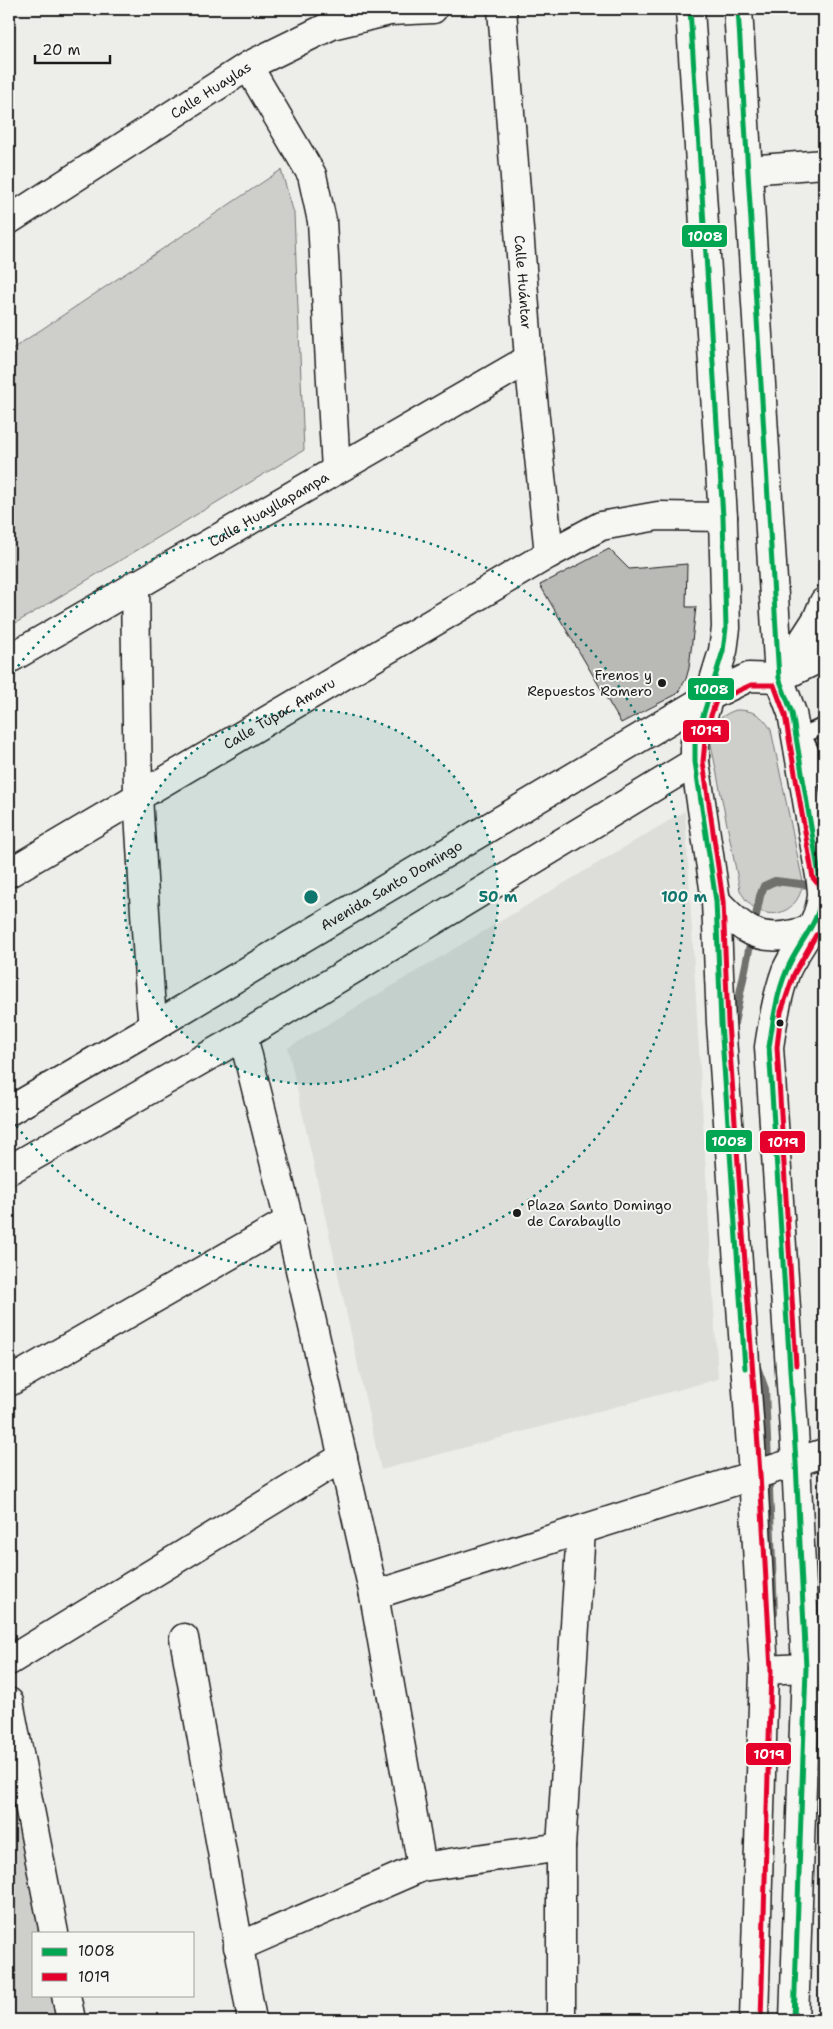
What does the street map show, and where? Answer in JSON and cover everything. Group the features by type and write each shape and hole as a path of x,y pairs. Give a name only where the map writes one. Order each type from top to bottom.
{"street":[{"name":"Calle Huaylas","path":"9,220 248,66 332,24 390,11 434,9"},
{"name":"Calle Huántar","path":"502,9 529,359 548,554"},
{"path":"690,9 723,517 726,628 723,651 695,742 695,762 716,901 721,1032 753,1475 764,1670 754,2020"},
{"path":"738,9 779,678 798,724 822,875 822,895 818,913 818,926 787,970 774,1010 769,1047 796,1462 815,1667 794,2020"},
{"path":"248,66 312,175 322,221 336,470"},
{"path":"748,170 824,164"},
{"name":"Calle Huayllapampa","path":"9,659 134,585 529,359"},
{"name":"Calle Túpac Amaru","path":"9,872 548,554 601,526 658,516 723,517"},
{"path":"134,585 138,796 153,1027"},
{"path":"779,678 817,619 824,602"},
{"path":"779,678 824,656"},
{"name":"Avenida Santo Domingo","path":"9,1111 710,696 749,677 779,678"},
{"path":"9,1170 243,1036 695,762"},
{"path":"716,901 743,927 762,936 776,937 789,935 818,926"},
{"path":"243,1036 289,1221 374,1595 422,1867"},
{"path":"9,1382 289,1221"},
{"path":"374,1595 824,1453"},
{"path":"9,1661 343,1457"},
{"path":"561,2020 561,1847 581,1530"},
{"path":"184,1638 252,2020"},
{"path":"764,1670 815,1667"},
{"path":"9,1702 54,1932"},
{"path":"238,1947 422,1867 561,1847"},
{"path":"66,1996 71,2020"}],"lane":[{"path":"798,724 824,726"},
{"path":"798,724 824,778"}],"shaded area":[{"path":"281,170 294,213 304,450 9,627 9,351"},
{"path":"736,710 757,714 771,730 803,882 800,895 793,904 785,910 776,913 766,913 756,909 747,901 740,890 710,739 713,728 718,720"},
{"name":"Plaza Santo Domingo de Carabayllo","path":"685,811 718,1379 381,1470 288,1048"},
{"path":"9,1778 39,1932 32,1932 32,1996 51,1996 56,2020 9,2020"}],"building":[{"path":"609,549 629,569 687,564 686,607 696,607 689,668 686,679 677,694 621,723 540,585"}],"waterway":[{"path":"734,1023 760,896 764,886 775,881 818,886"},
{"path":"757,1367 765,1389 774,1613"}],"transit line":[{"name":"1008","path":"690,9 723,517 726,628 723,651 695,742 695,762 716,901 721,1023 745,1368"},
{"name":"1008","path":"738,9 779,678 792,713 822,893 817,915 790,962 783,981 775,1009 769,1047 796,1462 806,1668 794,2020"},
{"name":"1019","path":"761,2020 771,1670 760,1474 728,1023 723,901 703,762 706,730 716,701 751,685 774,685 785,715 813,878 817,883 824,883"},
{"name":"1019","path":"796,1365 777,1047 781,1012 794,974 816,935 824,933"}],"place":[{"name":"Frenos y Repuestos Romero","path":"662,683"},
{"name":"Plaza Santo Domingo de Carabayllo","path":"517,1213"}]}
